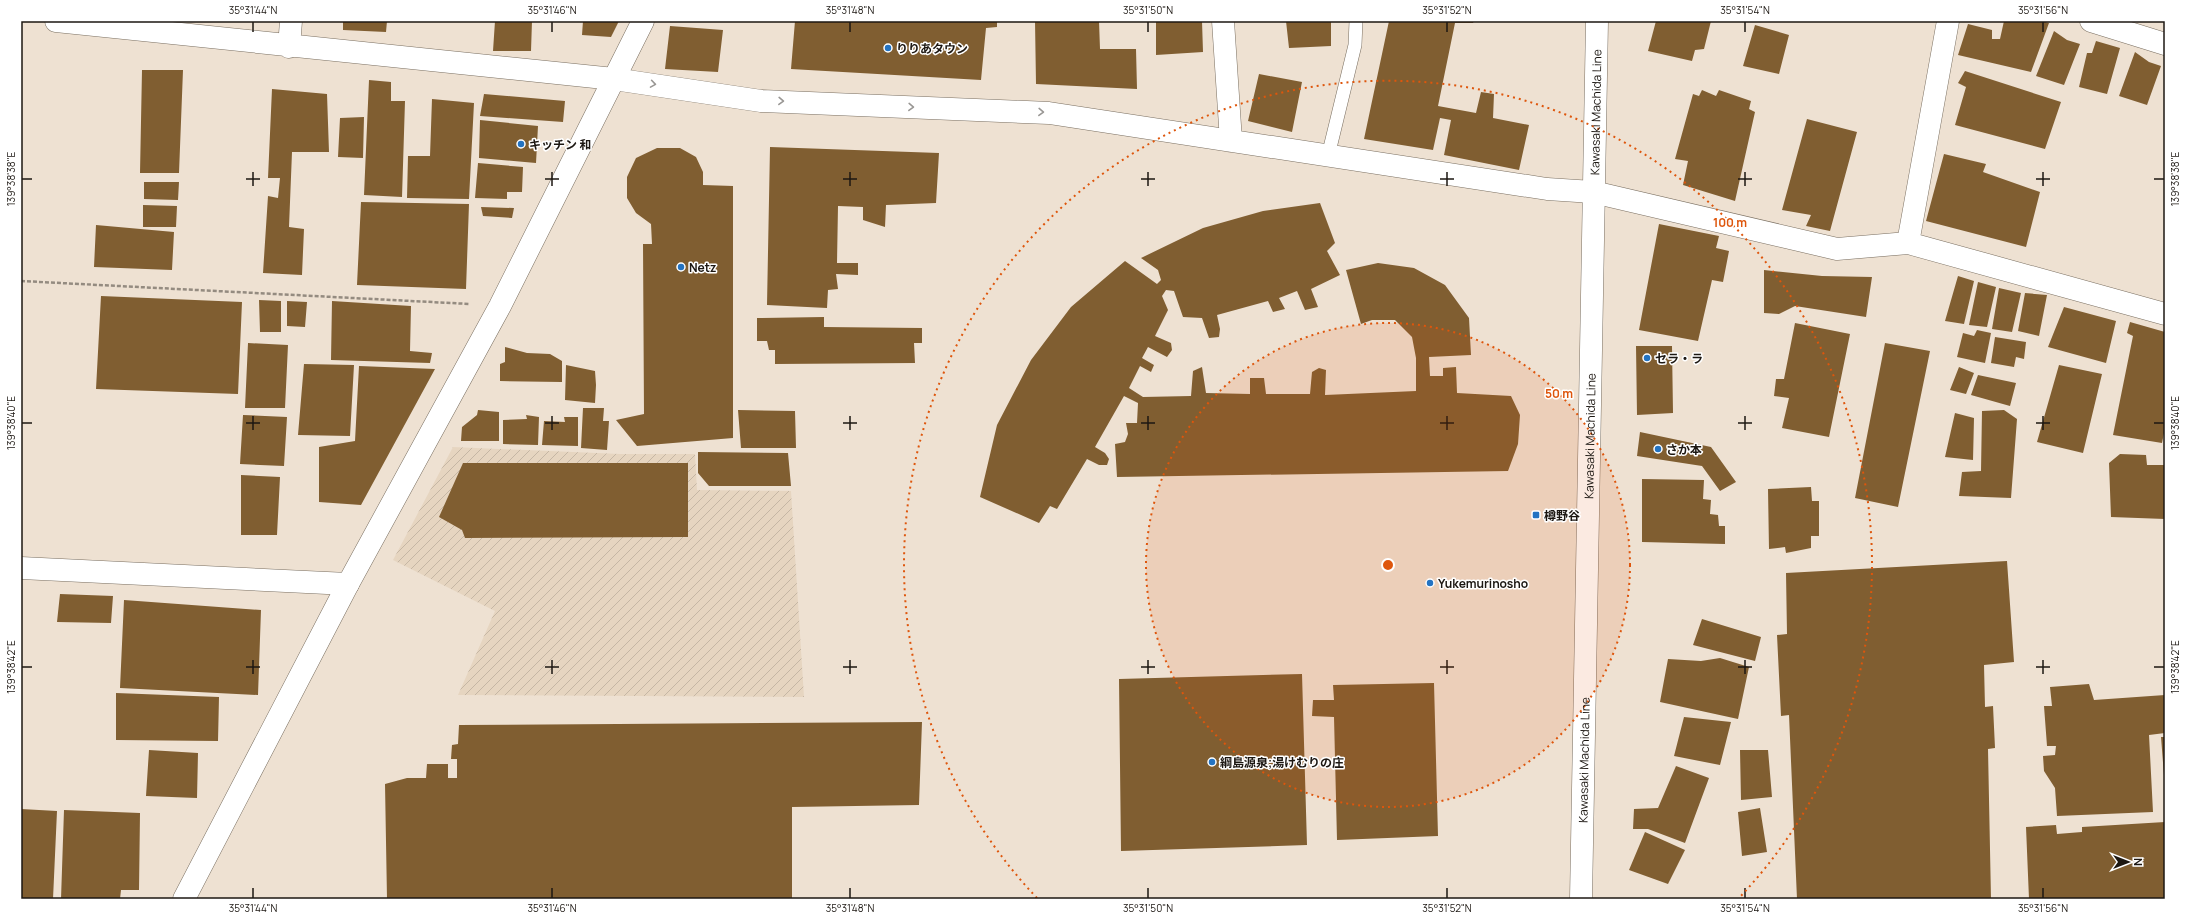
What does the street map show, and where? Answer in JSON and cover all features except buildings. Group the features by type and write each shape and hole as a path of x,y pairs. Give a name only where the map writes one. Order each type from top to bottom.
{"street":[{"path":"56,21 289,47 614,79 761,101 1049,112 1547,189 1593,192 1837,250 1908,243 2165,314"},
{"path":"289,47 290,21"},
{"path":"184,899 348,584 500,306 644,21"},
{"path":"1224,21 1231,141"},
{"name":"Kawasaki Machida Line","path":"1581,899 1597,21"},
{"path":"1908,243 1948,21"},
{"path":"2091,21 2165,44"},
{"path":"21,568 348,584"}],"lane":[{"path":"1328,156 1355,45 1356,21"}],"path":[{"path":"21,281 500,306"}],"shaded area":[{"path":"453,447 620,454 695,454 697,490 791,491 804,697 458,695 495,611 393,560"}],"place":[{"name":"りりあタウン","path":"888,48"},
{"name":"キッチン 和","path":"521,144"},
{"name":"Netz","path":"681,267"},
{"name":"セラ・ラ","path":"1647,358"},
{"name":"さか本","path":"1658,449"},
{"name":"樽野谷","path":"1536,515"},
{"name":"Yukemurinosho","path":"1430,583"},
{"name":"綱島源泉;湯けむりの庄","path":"1212,762"}]}
